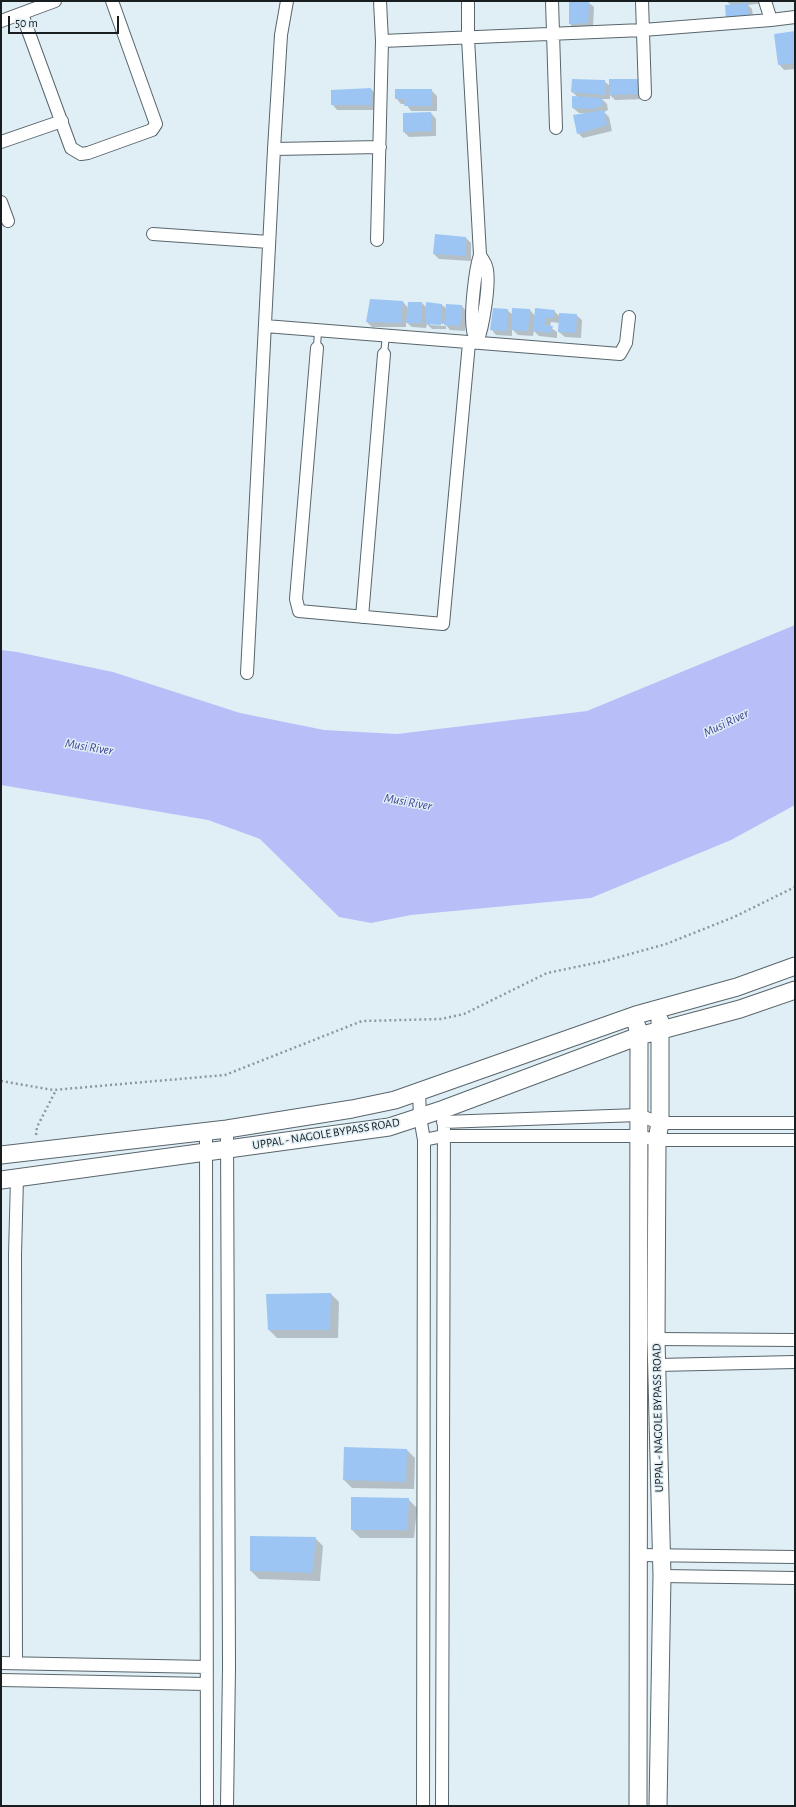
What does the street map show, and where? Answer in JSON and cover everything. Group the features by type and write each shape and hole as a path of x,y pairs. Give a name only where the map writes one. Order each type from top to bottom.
{"street":[{"path":"1,21 55,1"},
{"path":"22,14 72,148 81,154 88,153 152,130 155,127 156,119 112,1"},
{"path":"247,673 274,149 281,35 287,1"},
{"path":"377,240 382,41 380,1"},
{"path":"317,348 296,599 299,611 443,624 473,343 476,267 480,255 468,38 468,1"},
{"path":"552,1 556,128"},
{"path":"642,1 645,94"},
{"path":"765,1 771,20"},
{"path":"382,41 643,30 795,17"},
{"path":"1,142 62,121"},
{"path":"274,149 380,147"},
{"path":"1,202 8,221"},
{"path":"154,234 269,242"},
{"path":"265,326 620,354 626,343 629,317"},
{"path":"362,617 384,354"},
{"name":"UPPAL - NAGOLE BYPASS ROAD","path":"1,1155 206,1130 226,1129 352,1109 395,1100 636,1015 737,987 795,966"},
{"name":"UPPAL - NAGOLE BYPASS ROAD","path":"9,1179 388,1127 420,1117 444,1116 639,1036 740,1009 795,990"},
{"name":"UPPAL - NAGOLE BYPASS ROAD","path":"658,1806 662,1576 656,1339 657,1140 660,1123 660,1009"},
{"name":"UPPAL - NAGOLE BYPASS ROAD","path":"636,1015 639,1036 638,1806"},
{"path":"419,1092 420,1117 424,1140 423,1806"},
{"path":"442,1806 442,1187 444,1116 638,1116 660,1123 795,1123"},
{"path":"226,1129 228,1150 229,1668 227,1806"},
{"path":"206,1130 207,1806"},
{"path":"424,1140 443,1136 638,1136 657,1140 795,1140"},
{"path":"424,1158 442,1187"},
{"path":"9,1179 14,1255 16,1663"},
{"path":"656,1339 795,1340"},
{"path":"657,1365 795,1362"},
{"path":"639,1555 795,1557"},
{"path":"662,1576 795,1578"},
{"path":"1,1663 207,1667"},
{"path":"1,1680 207,1684"}],"lane":[{"path":"317,348 318,330"},
{"path":"384,354 386,335"}],"path":[{"path":"1,1081 56,1090 225,1075 362,1021 441,1019 464,1014 547,973 605,962 666,944 734,917 795,888"},
{"path":"34,1151 37,1127 56,1090"}],"water":[{"name":"Musi River","path":"795,625 795,805 731,840 591,898 411,915 371,923 339,917 260,839 208,820 1,785 1,650 113,672 240,713 324,730 397,734 587,711"}],"building":[{"path":"569,1 589,1 588,23 569,24"},
{"path":"747,3 750,18 726,21 725,5"},
{"path":"795,31 795,63 778,65 774,34"},
{"path":"572,79 605,80 606,95 571,92"},
{"path":"609,79 641,79 641,94 609,95"},
{"path":"371,88 372,105 331,105 331,90"},
{"path":"395,89 432,89 432,106 404,106 405,99 395,99"},
{"path":"572,96 602,98 603,105 593,109 572,108"},
{"path":"604,110 607,125 577,134 573,115"},
{"path":"431,112 431,131 403,132 403,113"},
{"path":"435,234 466,237 466,256 433,254"},
{"path":"370,299 403,301 401,323 366,322"},
{"path":"408,302 422,302 421,323 406,323"},
{"path":"426,302 442,304 441,325 425,324"},
{"path":"446,304 462,305 460,326 444,325"},
{"path":"493,308 508,309 507,331 490,330"},
{"path":"512,308 530,309 528,331 511,330"},
{"path":"535,308 555,310 553,318 546,318 544,325 553,326 551,333 533,331"},
{"path":"559,313 577,314 576,333 558,332"},
{"path":"331,1293 330,1330 268,1330 266,1294"},
{"path":"344,1447 407,1449 406,1482 343,1480"},
{"path":"351,1497 409,1498 407,1530 351,1530"},
{"path":"250,1536 316,1537 312,1573 250,1571"}]}
